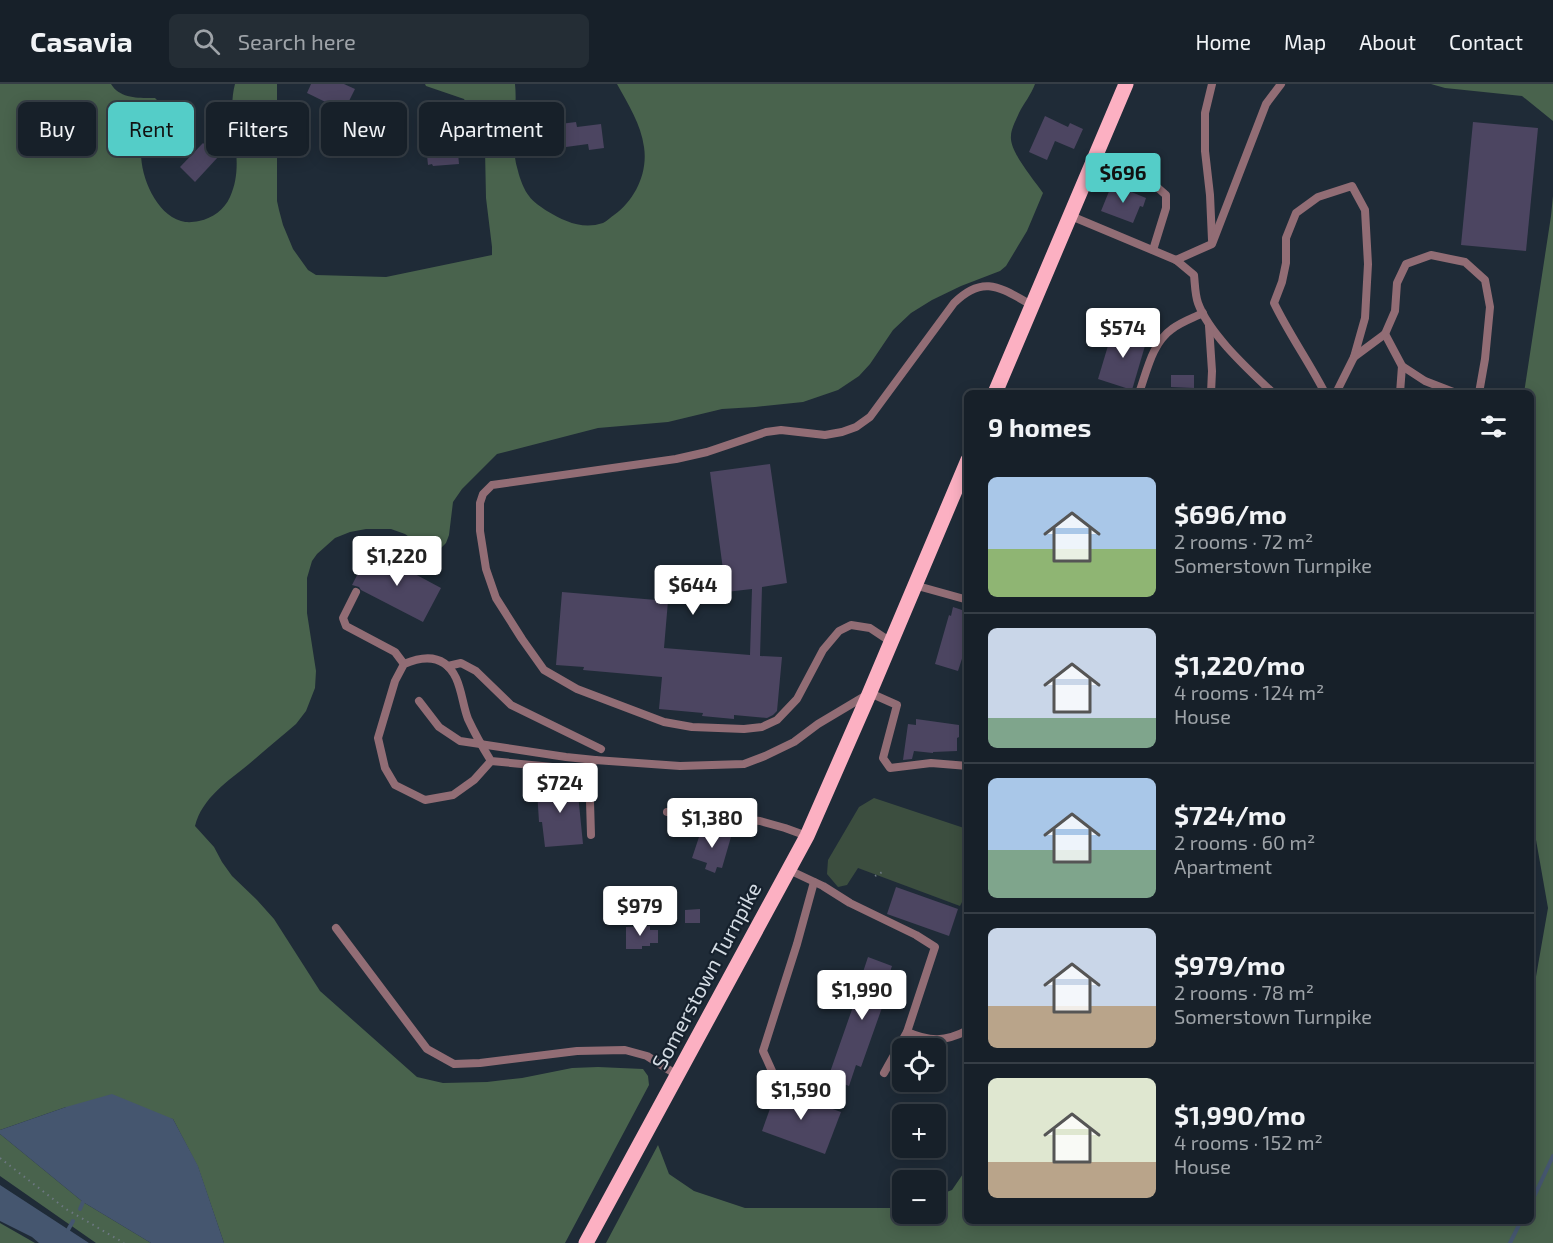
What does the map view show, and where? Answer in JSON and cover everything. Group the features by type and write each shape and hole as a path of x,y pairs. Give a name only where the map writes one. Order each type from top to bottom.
{"main road":[{"path":"996,390 1126,84"},
{"name":"Somerstown Turnpike","path":"586,1243 807,836 964,468"}],"lane":[{"path":"1212,84 1205,113 1205,151 1212,244"},
{"path":"1176,260 1212,244 1266,104 1281,84"},
{"path":"1091,170 1158,188 1166,195 1166,208 1153,250"},
{"path":"1323,390 1274,303 1286,263 1286,238 1296,213 1318,197 1352,186 1365,210 1368,264 1365,318 1354,357 1338,390"},
{"path":"1071,216 1176,260 1194,275 1197,302 1209,326 1270,390"},
{"path":"1354,357 1386,334 1395,311 1397,284 1406,264 1431,255 1465,262 1485,280 1490,307 1480,390"},
{"path":"891,642 870,628 851,625 839,631 823,650 797,699 777,720 762,727 744,729 692,727 664,722 577,690 544,669 496,598 489,579 480,531 480,503 483,494 492,485 676,459 707,452 766,432 782,430 825,435 842,432 856,427 870,417 963,293 972,288 998,287 1032,305"},
{"path":"1140,390 1155,350 1162,339 1172,329 1203,313"},
{"path":"1209,326 1211,390"},
{"path":"1386,334 1402,366 1425,381 1448,390"},
{"path":"1400,390 1402,366"},
{"path":"914,585 964,599"},
{"path":"356,592 344,618 346,626 395,652 404,664"},
{"path":"492,761 474,780 453,795 425,800 395,785 385,768 378,738 395,681 404,664 416,658 435,659 448,666 457,679 468,719 492,761 563,768 589,767"},
{"path":"448,666 461,663 476,671 511,705 602,749"},
{"path":"419,701 439,727 460,741 566,757 680,766 744,764 765,756 794,742 818,724 870,693 897,705 883,758 890,768 931,763 964,766"},
{"path":"591,835 589,767 595,760"},
{"path":"666,812 760,821 807,836"},
{"path":"789,870 935,947 907,1032 884,1073"},
{"path":"772,1071 763,1051 798,944 814,882"},
{"path":"336,928 427,1049 454,1064 577,1051 625,1050 647,1056 677,1075"},
{"path":"907,1032 923,1039 942,1039 964,1031"}],"path":[{"path":"875,876 884,871"},
{"path":"0,1158 66,1209 124,1243"}],"green space":[{"path":"0,84 111,84 119,93 125,95 136,98 155,98 159,102 108,102 108,156 141,156 146,181 157,202 172,217 181,221 199,221 209,218 225,206 235,183 236,156 277,156 277,201 283,225 293,249 308,270 316,275 386,277 492,255 486,198 485,156 515,156 525,191 535,202 553,215 567,221 581,225 595,225 603,223 621,209 634,194 642,176 645,157 640,130 634,114 617,84 1035,84 1014,124 1011,142 1023,165 1043,193 1027,231 1006,266 1000,271 932,300 911,313 893,330 859,376 838,390 803,402 722,409 668,422 598,428 497,454 462,489 453,502 449,535 446,543 440,549 425,548 405,534 391,529 366,529 335,538 312,561 307,578 307,613 316,671 315,688 306,711 296,724 217,791 198,816 195,826 214,847 232,876 274,919 320,991 417,1077 443,1083 487,1082 572,1068 643,1069 648,1076 649,1085 565,1243 224,1243 198,1167 173,1119 66,1107 0,1130"},
{"path":"235,84 277,84 277,102 233,102"},
{"path":"425,84 515,84 516,102 466,102 464,99"},
{"path":"1431,84 1553,84 1553,121 1522,96 1445,88"},
{"path":"1553,196 1553,1243 606,1243 658,1145 669,1174 694,1191 745,1208 892,1208 892,1224 946,1224 946,1192 952,1190 964,1172 964,1224 1534,1224 1534,988 1548,908 1534,828 1534,390 1524,390"},
{"path":"874,798 964,828 964,898 960,906 858,868 847,885 838,887 827,874 828,860 859,807"},
{"path":"0,1134 83,1202 151,1243 96,1243 0,1176"},
{"path":"0,1223 35,1243 0,1243"}],"water":[{"path":"112,1094 173,1119 198,1166 224,1243 151,1243 83,1202 0,1134 0,1130"},
{"path":"0,1185 89,1243 39,1243 0,1221"}],"building":[{"path":"311,84 344,84 355,89 348,102 326,102 307,93"},
{"path":"1045,116 1068,127 1070,123 1083,129 1074,149 1055,141 1047,160 1029,152"},
{"path":"576,122 577,127 601,124 604,148 589,150 588,144 566,147 564,124"},
{"path":"1473,122 1538,128 1526,251 1461,245"},
{"path":"203,143 206,146 206,156 218,157 195,182 180,167 191,156 194,156 194,152"},
{"path":"427,156 458,156 459,164 428,165"},
{"path":"1112,184 1146,198 1133,223 1101,211"},
{"path":"1113,329 1147,339 1132,390 1098,379"},
{"path":"1171,375 1194,375 1194,388 1171,387"},
{"path":"770,464 787,583 762,587 760,656 782,657 777,711 773,715 767,718 734,715 734,719 702,716 703,713 659,709 662,677 583,670 584,667 556,665 562,592 668,601 664,648 750,655 752,589 726,592 710,472"},
{"path":"367,556 385,558 441,588 423,622 352,585"},
{"path":"953,607 964,611 964,652 958,671 935,664 949,615 951,616"},
{"path":"916,719 959,725 957,751 933,753 914,751 912,759 903,760 908,724 916,725"},
{"path":"571,778 572,794 578,794 583,844 545,847 542,822 539,822 537,790 542,789 542,781"},
{"path":"702,828 731,837 722,868 717,867 715,873 705,869 707,863 692,858"},
{"path":"896,887 958,909 949,936 887,914"},
{"path":"700,909 700,923 685,923 685,910"},
{"path":"650,926 650,930 658,930 658,943 642,946 642,949 626,949 626,927"},
{"path":"868,957 892,966 886,984 890,985 861,1067 856,1065 849,1086 828,1078 863,978 861,978"},
{"path":"777,1089 841,1112 825,1154 762,1131"}],"waterway":[{"path":"1534,1197 1553,1156"},
{"path":"80,1209 83,1202"},
{"path":"68,1230 73,1221"},
{"path":"1510,1243 1520,1224"}]}
